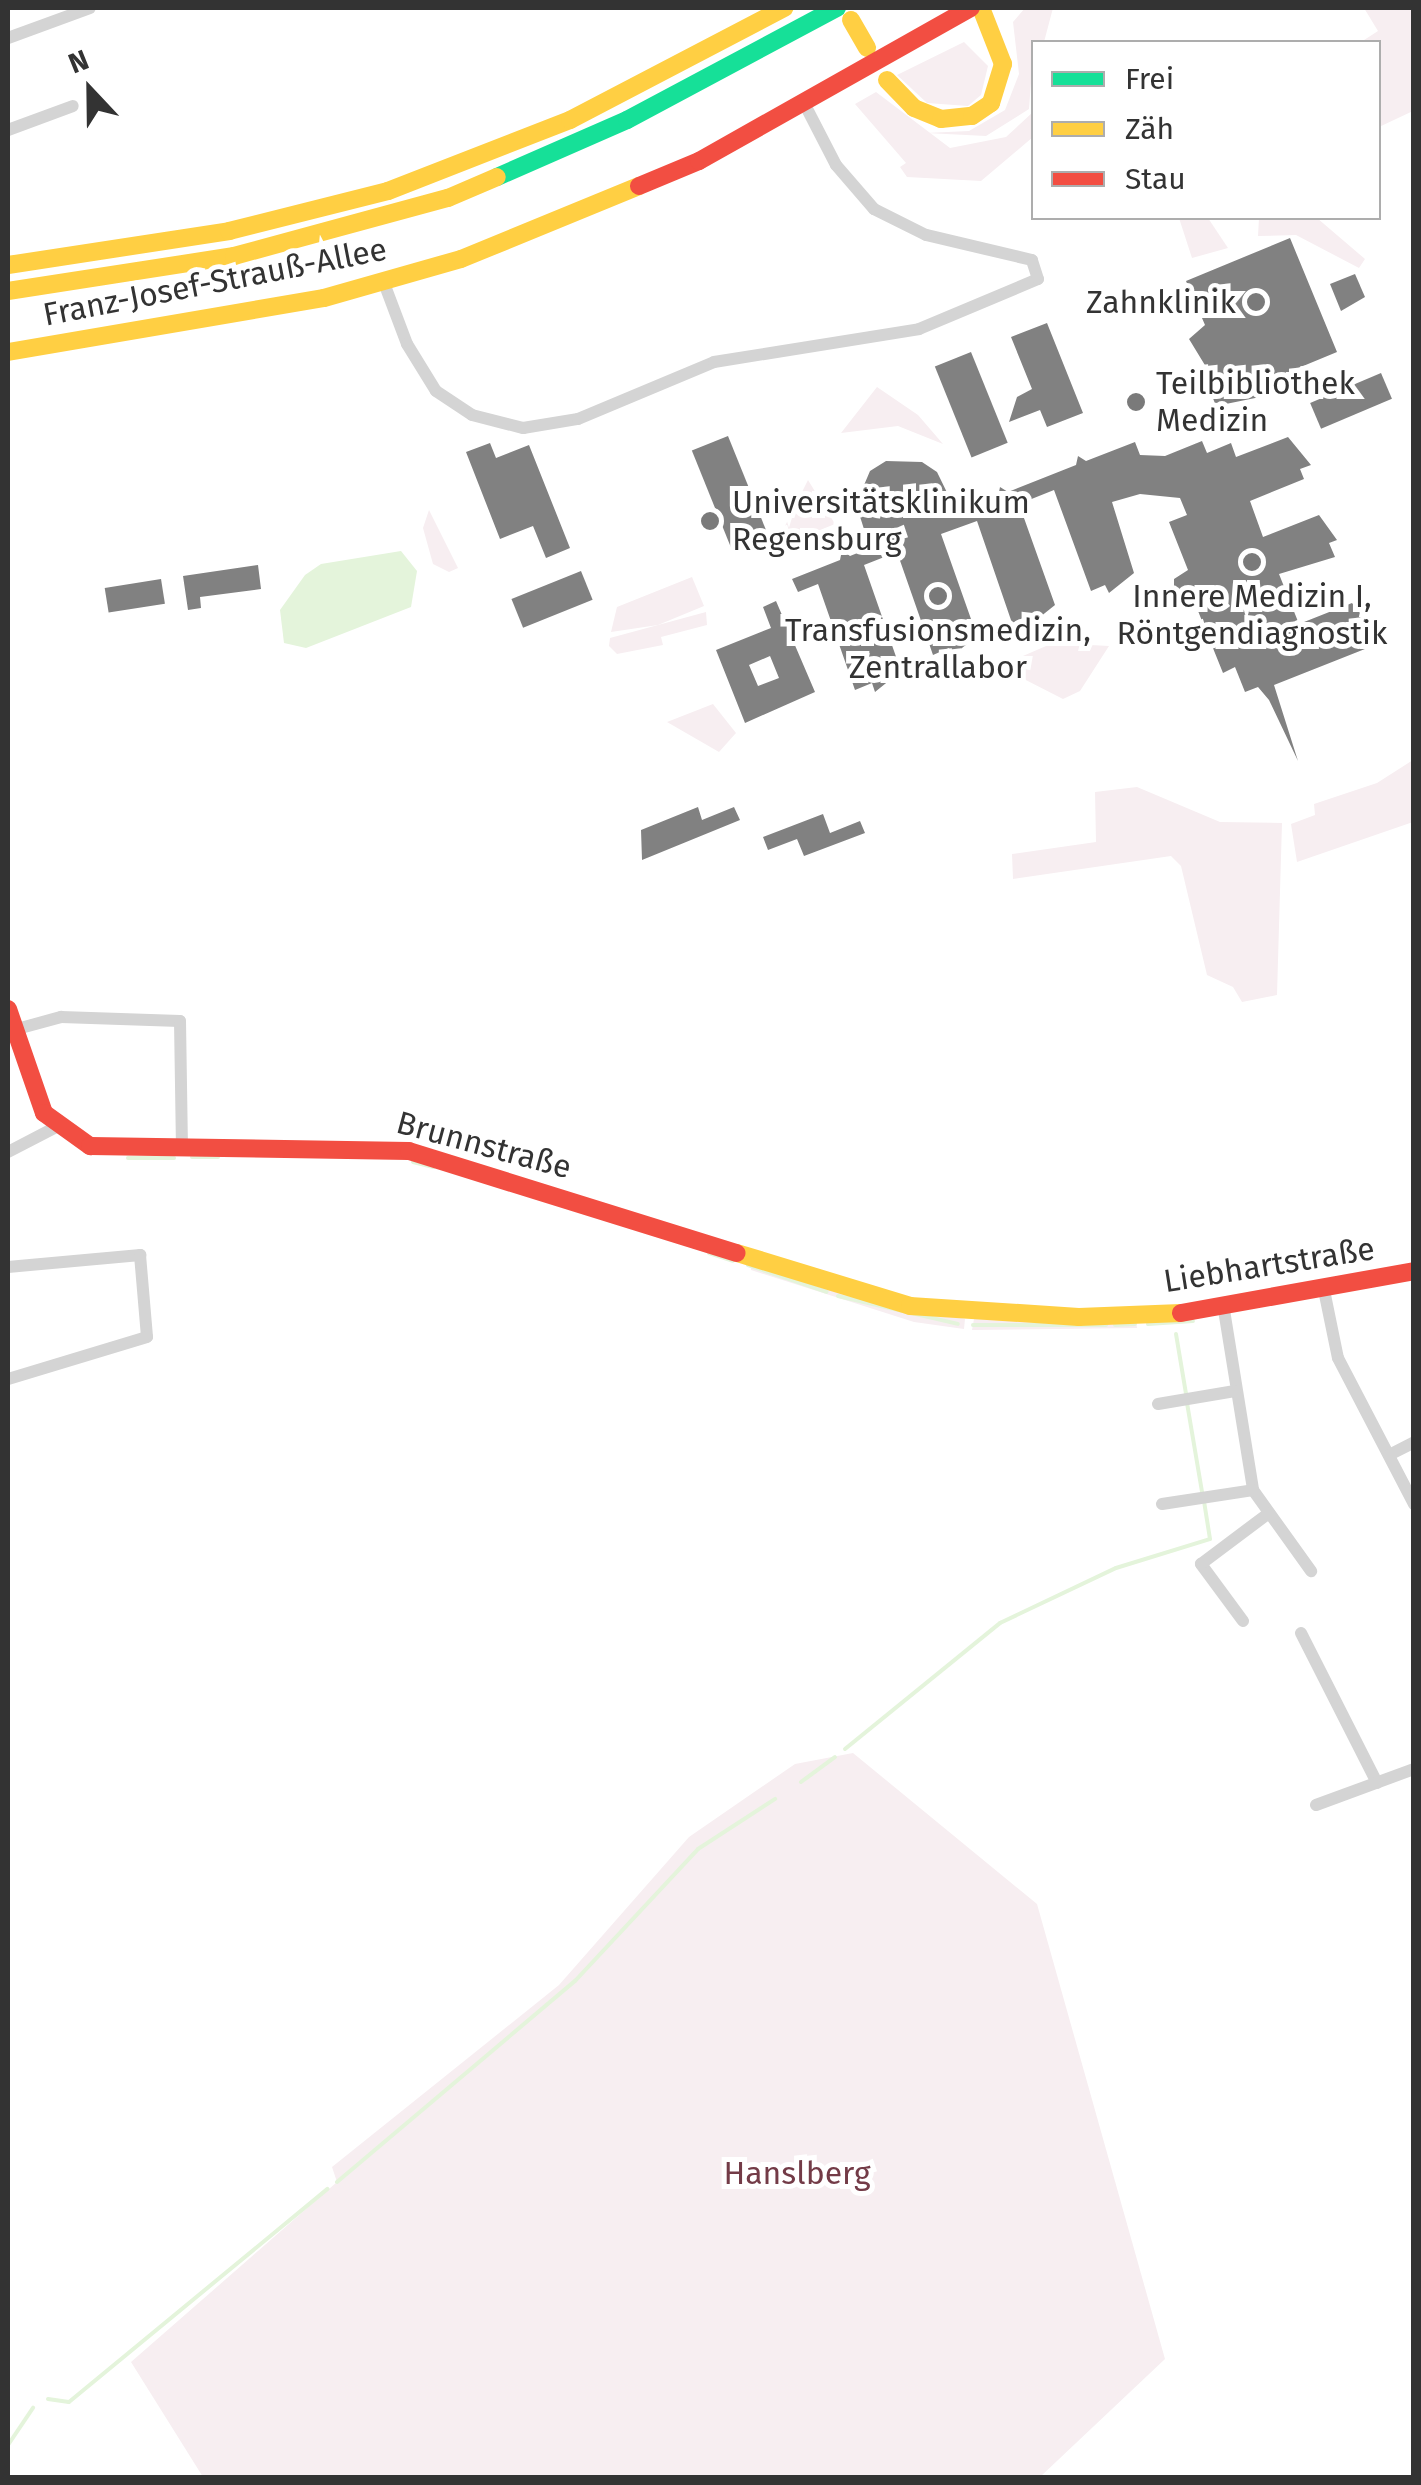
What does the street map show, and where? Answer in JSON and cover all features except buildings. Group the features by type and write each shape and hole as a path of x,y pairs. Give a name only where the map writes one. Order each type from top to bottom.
{"main road":[{"path":"8,266 210,234 388,191 570,120 784,8"},
{"name":"Franz-Josef-Strauß-Allee","path":"8,352 384,283 605,204 804,103 971,8"},
{"path":"887,80 914,108 941,120 972,116 991,103 1003,64 981,8"},
{"path":"8,291 234,256 448,198 627,120 844,14 867,48"},
{"path":"8,1008 37,1098 56,1127"},
{"name":"Brunnstraße","path":"56,1127 105,1148 409,1151 910,1306 1015,1315"},
{"name":"Liebhartstraße","path":"1015,1315 1224,1314 1414,1271"}],"street":[{"path":"8,38 90,8"},
{"path":"384,283 406,344 436,391 472,416 522,428 578,419 714,362 919,329 1038,280 1032,260 926,236 874,209 836,165 804,103"},
{"path":"8,130 73,106"},
{"path":"17,1029 61,1017 180,1021 182,1147"},
{"path":"8,1152 56,1127"},
{"path":"8,1267 140,1256 147,1337 8,1379"},
{"path":"1324,1290 1338,1358 1414,1504"},
{"path":"1224,1314 1252,1490 1311,1571"},
{"path":"1158,1404 1235,1391"},
{"path":"1388,1455 1414,1442"},
{"path":"1162,1504 1252,1490"},
{"path":"1243,1621 1200,1564 1268,1513"},
{"path":"1301,1633 1376,1782"},
{"path":"1316,1805 1414,1769"}],"green space":[{"path":"1025,8 1053,8 1045,40 1031,40 1029,109 986,136 926,133 969,131 1005,110 1019,74 1013,22"},
{"path":"1364,8 1413,8 1413,111 1381,126 1381,40 1364,40 1378,31"},
{"path":"964,42 988,66 981,95 968,106 927,103 897,75"},
{"path":"876,92 950,148 1006,137 1031,114 1031,139 981,181 907,177 900,167 906,163 855,104"},
{"path":"1180,220 1209,220 1228,248 1192,258"},
{"path":"1259,220 1319,220 1365,259 1359,268 1296,235 1258,236"},
{"path":"877,387 918,415 943,444 898,426 841,433"},
{"path":"808,480 835,524 790,542 785,526"},
{"path":"429,510 458,568 449,572 433,564 423,528"},
{"path":"692,577 704,606 658,625 611,632 617,607"},
{"path":"706,612 707,625 661,637 663,645 617,654 609,646 610,638"},
{"path":"1053,643 1109,646 1080,691 1063,699 1016,675 977,676"},
{"path":"713,704 736,733 719,752 667,722"},
{"path":"1413,760 1413,822 1297,862 1291,824 1315,815 1314,804 1377,783"},
{"path":"1137,787 1220,822 1282,823 1277,995 1242,1002 1233,987 1207,975 1181,866 1171,856 1013,879 1012,854 1096,842 1095,792"},
{"path":"751,1261 965,1319 964,1329 914,1322 751,1270"},
{"path":"974,1319 1136,1321 1137,1328 972,1330"},
{"name":"Hanslberg","path":"853,1753 1037,1904 1165,2359 1040,2477 203,2477 131,2362 337,2182 332,2167 559,1985 689,1837 795,1764"}],"shaded area":[{"path":"401,551 417,571 411,607 306,648 284,643 280,610 305,575 321,564"}],"waterway":[{"path":"192,1157 218,1157"},
{"path":"128,1158 174,1158"},
{"path":"413,1162 433,1167"},
{"path":"709,1253 733,1261"},
{"path":"748,1265 827,1292"},
{"path":"838,1296 958,1324"},
{"path":"1148,1324 1193,1321"},
{"path":"1115,1325 1135,1324"},
{"path":"973,1325 1106,1325"},
{"path":"1176,1334 1186,1394"},
{"path":"1187,1403 1202,1492"},
{"path":"845,1749 1000,1623 1116,1568 1210,1539 1204,1502"},
{"path":"801,1782 835,1757"},
{"path":"337,2182 575,1981 698,1849 775,1799"},
{"path":"48,2399 69,2402 327,2189"},
{"path":"8,2445 33,2408"}],"traffic: fast":[{"path":"497,177 627,120 837,8"}],"traffic: slow":[{"path":"8,265 229,231 388,191 570,120 784,8"},
{"path":"887,80 914,108 941,119 972,116 991,103 1003,64 981,8"},
{"path":"851,20 867,48"},
{"path":"8,291 234,256 448,198 497,177"},
{"path":"8,352 324,298 461,259 639,186"},
{"path":"737,1253 910,1306 1079,1317 1181,1313"}],"traffic: jam":[{"path":"639,186 699,161 971,8"},
{"path":"8,1009 44,1113 90,1146 409,1151 737,1253"},
{"path":"1181,1313 1414,1271"}],"place":[{"name":"Zahnklinik","path":"1256,302"},
{"name":"Teilbibliothek Medizin","path":"1136,402"},
{"name":"Universitätsklinikum Regensburg","path":"710,521"},
{"name":"Innere Medizin I, Röntgendiagnostik","path":"1252,562"},
{"name":"Transfusionsmedizin, Zentrallabor","path":"938,596"}]}
